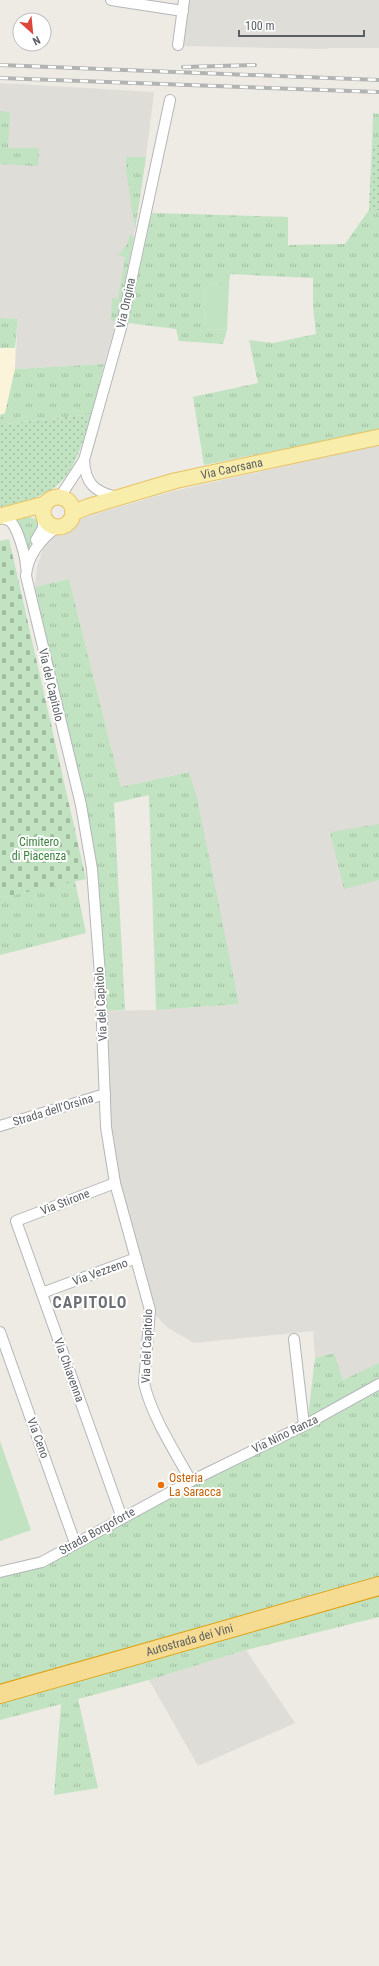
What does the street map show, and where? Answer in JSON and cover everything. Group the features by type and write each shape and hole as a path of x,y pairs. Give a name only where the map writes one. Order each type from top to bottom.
{"highway":[{"name":"Autostrada dei Vini","path":"0,1694 379,1586"},
{"name":"Autostrada dei Vini","path":"0,1707 379,1599"}],"main road":[{"name":"Via Caorsana","path":"80,510 117,497 174,481 379,437"},
{"path":"53,498 63,498 80,510 66,526 56,528 46,523 44,512 53,498"},
{"path":"3,516 44,512"}],"street":[{"path":"111,0 183,11"},
{"path":"178,45 184,0"},
{"name":"Via Ongina","path":"63,498 84,460 121,328 170,100"},
{"path":"84,460 88,480 93,487 103,494 117,497"},
{"path":"27,565 43,528 44,512"},
{"name":"Via del Capitolo","path":"3,516 15,527 27,565 62,734 81,805 92,869 100,975 106,1127 115,1183 150,1310 144,1361 144,1383 146,1394 191,1481"},
{"path":"27,565 44,537 56,528"},
{"name":"Strada dell'Orsina","path":"0,1126 105,1094"},
{"name":"Via Stirone","path":"16,1222 115,1183"},
{"name":"Via Chiavenna","path":"16,1222 122,1518"},
{"name":"Via Vezzeno","path":"42,1293 136,1258"},
{"name":"Via Ceno","path":"0,1332 75,1543"},
{"path":"294,1339 304,1425"},
{"name":"Via Nino Ranza","path":"191,1481 304,1425 379,1384"},
{"name":"Strada Borgoforte","path":"0,1572 42,1562 191,1481"}],"shaded area":[{"path":"189,0 379,0 379,48 328,49 183,46"},
{"path":"0,83 154,92 135,230 117,321 104,364 15,369 18,319 0,318"},
{"path":"0,348 15,348 15,369 5,413 0,415"},
{"path":"379,445 379,1364 343,1380 333,1353 315,1358 313,1331 194,1343 168,1328 150,1310 107,1128 102,1011 156,1010 239,1004 189,772 121,787 69,579 35,587 37,567 44,546 52,538 85,517 174,491"},
{"path":"246,1650 295,1723 198,1766 149,1680"}],"green space":[{"path":"0,111 10,112 8,148 39,148 38,166 0,164"},
{"path":"373,113 379,114 379,144 372,145"},
{"path":"379,144 379,210 369,210 372,145"},
{"path":"126,157 146,157 135,230 126,169"},
{"path":"369,210 379,210 379,430 204,465 193,397 258,383 249,340 273,343 316,334 313,306 313,278 230,274 229,285 206,284 204,329 227,330 223,344 179,341 176,329 128,323 152,213 288,217 288,245 345,244"},
{"path":"130,234 134,237 117,321 111,321 112,298 118,299 125,257 118,255 127,245"},
{"path":"206,284 229,285 227,330 204,329"},
{"path":"0,318 18,319 15,348 0,348"},
{"path":"104,364 92,414 4,424 15,369"},
{"path":"5,413 5,424 92,414 79,452 72,467 64,478 54,488 40,496 23,502 0,507 0,415"},
{"path":"30,517 39,521 39,528 26,553 17,519"},
{"name":"Cimitero di Piacenza","path":"9,539 86,879 0,898 0,541"},
{"path":"69,579 121,787 189,772 197,798 239,1004 156,1010 149,795 114,803 125,1010 102,1011 84,808 35,587"},
{"path":"379,824 379,880 344,889 330,832"},
{"path":"75,881 86,933 0,955 0,898"},
{"path":"334,1353 343,1380 379,1363 379,1617 246,1650 149,1680 78,1699 98,1788 54,1795 61,1704 0,1720 0,1570 42,1561 307,1425 315,1358"},
{"path":"0,1441 31,1530 0,1541"}],"railway":[{"path":"0,65 379,80"},
{"path":"183,67 255,65"},
{"path":"0,78 379,92"}],"place":[{"name":"Osteria La Saracca","path":"161,1485"}],"district":[{"name":"CAPITOLO","path":"90,1302"}]}
